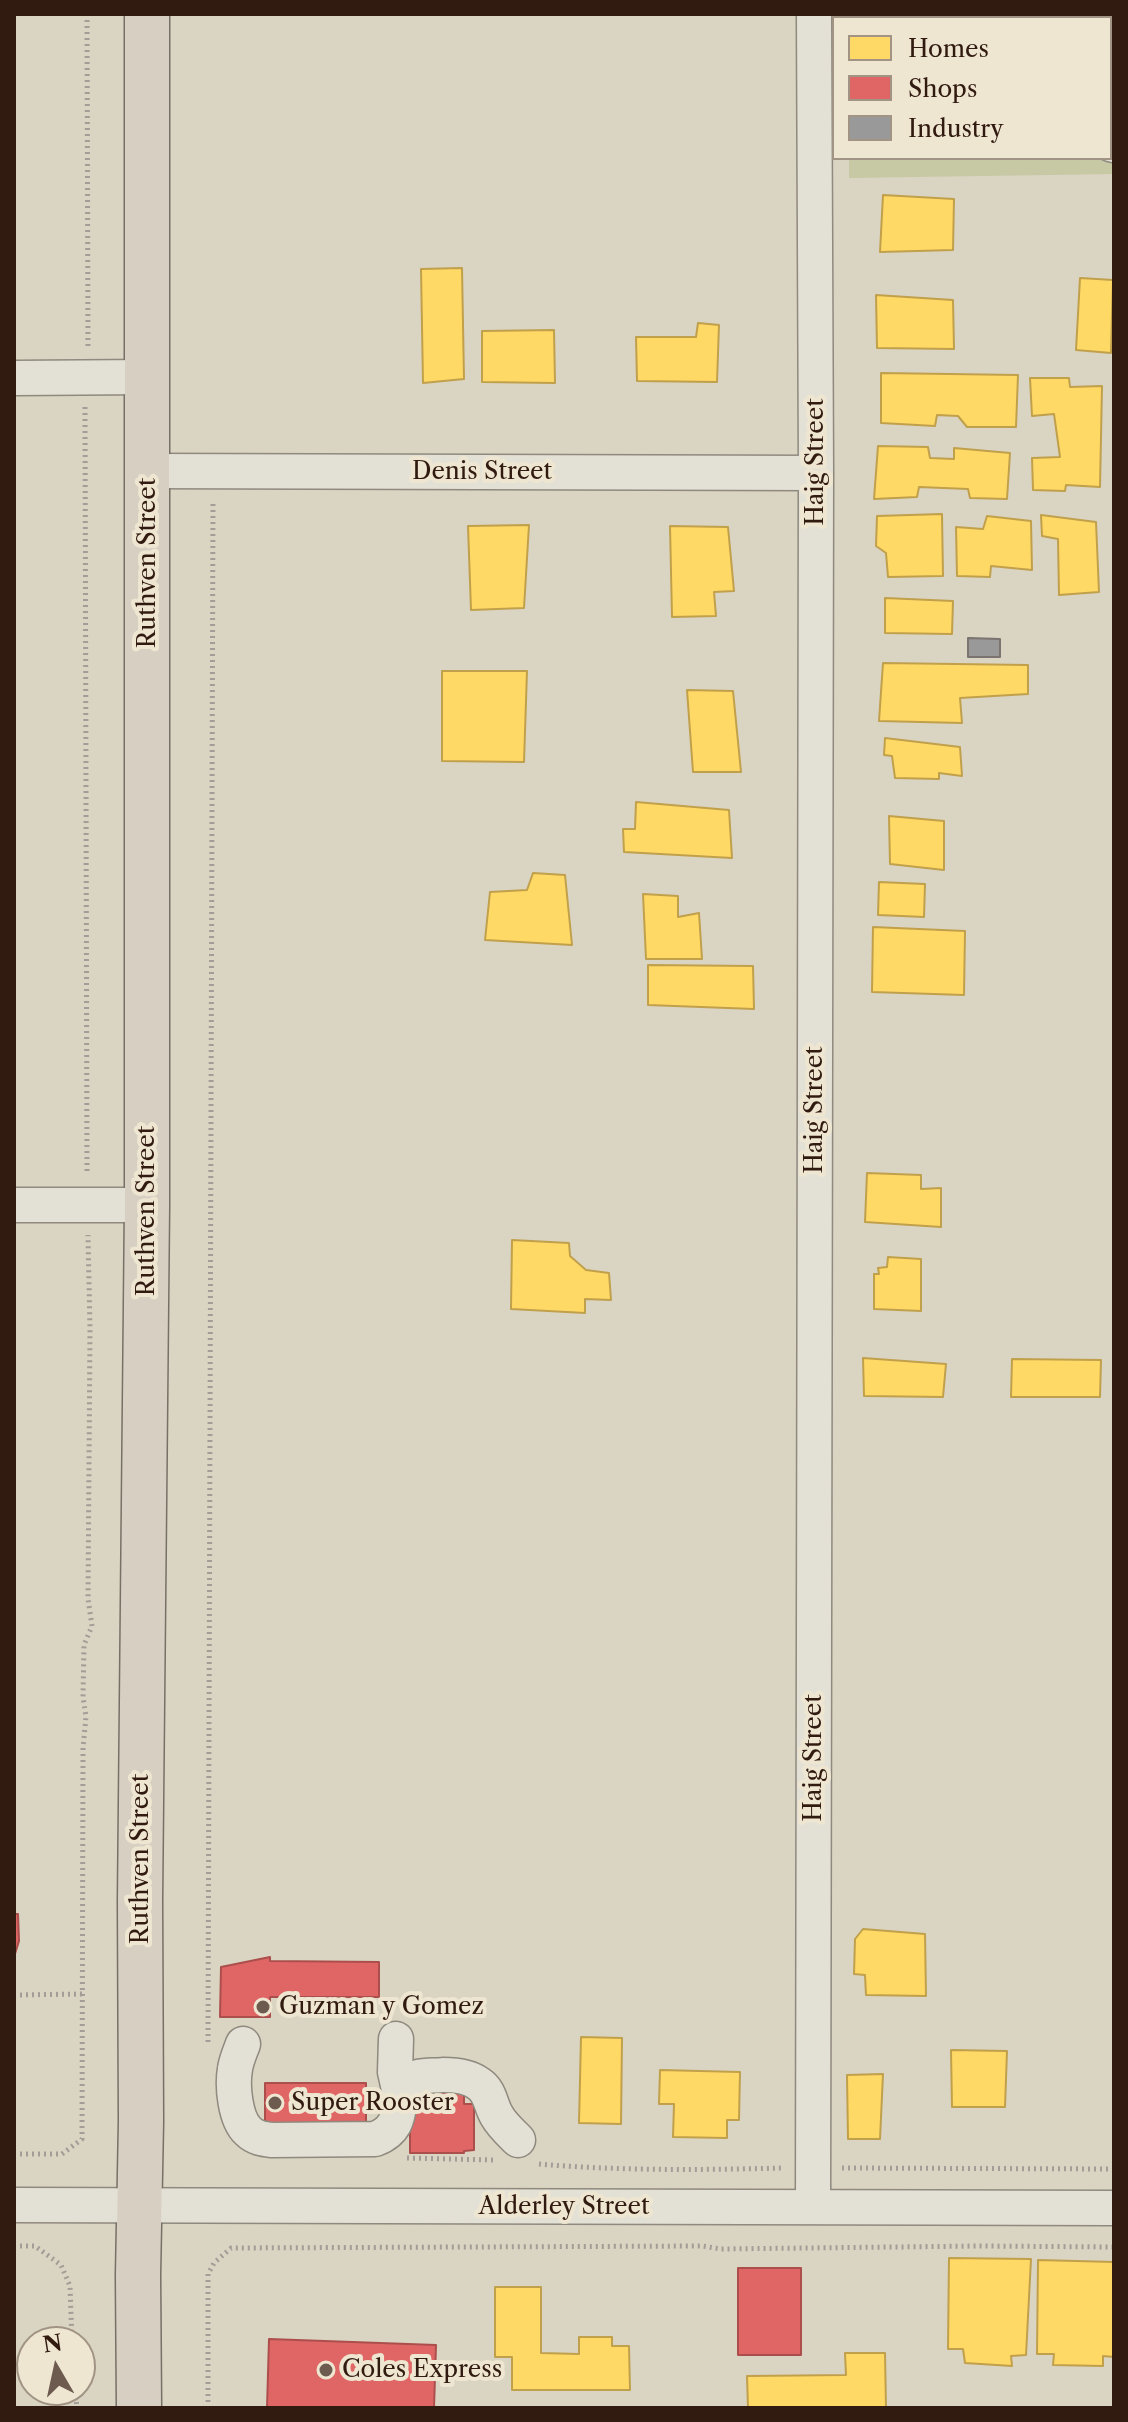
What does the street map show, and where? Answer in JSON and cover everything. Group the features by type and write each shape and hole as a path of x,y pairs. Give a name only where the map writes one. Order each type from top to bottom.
{"highway":[{"name":"Ruthven Street","path":"139,2408 147,1205 147,14"}],"street":[{"name":"Haig Street","path":"813,2206 816,473 824,141 814,14"},
{"path":"14,378 148,377"},
{"name":"Denis Street","path":"148,471 816,473"},
{"path":"14,1205 147,1205"},
{"path":"243,2044 235,2067 238,2107 247,2131 258,2138 272,2140 375,2139 388,2134 396,2124 400,2094 395,2072 396,2039"},
{"path":"400,2094 408,2081 420,2076 454,2075 470,2079 482,2085 496,2115 518,2140"},
{"name":"Alderley Street","path":"14,2205 1114,2208"}],"path":[{"path":"87,14 89,333"},
{"path":"85,401 87,1170"},
{"path":"208,2045 213,471"},
{"path":"14,2154 62,2154 82,2139 84,1645 92,1626 88,1599 90,1329 87,1205"},
{"path":"14,1995 83,1994"},
{"path":"813,2168 1114,2169"},
{"path":"14,2246 35,2246 61,2265 70,2286 71,2326"},
{"path":"208,2408 208,2274 214,2263 231,2248 1114,2247"}],"green space":[{"path":"1112,106 1114,174 849,178 849,160 1112,160"}],"building: Homes":[{"path":"883,195 954,199 953,250 880,252"},
{"path":"462,268 464,379 423,383 421,269"},
{"path":"1080,278 1113,280 1111,353 1076,350"},
{"path":"876,295 953,300 954,349 877,348"},
{"path":"698,323 719,325 717,382 637,381 636,337 696,337"},
{"path":"554,330 555,383 482,382 482,331"},
{"path":"881,373 1018,375 1016,427 967,427 958,416 937,415 935,426 881,423"},
{"path":"1030,378 1069,378 1070,387 1102,386 1100,487 1066,485 1065,491 1033,490 1032,458 1060,457 1054,414 1032,416"},
{"path":"878,446 928,447 930,458 954,459 954,448 1010,453 1007,499 970,498 968,489 919,487 917,497 874,499"},
{"path":"942,514 943,576 888,577 886,553 876,546 877,516"},
{"path":"1041,515 1096,522 1099,592 1059,595 1058,539 1042,536"},
{"path":"987,516 1031,521 1032,570 991,566 990,577 957,576 956,527 983,529"},
{"path":"529,525 524,608 471,610 468,526"},
{"path":"670,526 728,527 734,591 714,592 716,616 672,617"},
{"path":"885,598 953,601 952,634 885,633"},
{"path":"883,663 1028,665 1028,694 960,698 962,723 879,721"},
{"path":"442,671 527,671 524,762 442,761"},
{"path":"687,690 733,691 741,772 693,772"},
{"path":"885,738 960,747 962,776 939,773 939,779 895,778 892,756 884,755"},
{"path":"636,802 729,810 732,858 624,852 623,829 635,829"},
{"path":"889,816 944,821 944,870 890,864"},
{"path":"533,873 565,875 572,945 485,940 490,892 527,890"},
{"path":"879,882 925,884 924,917 878,915"},
{"path":"643,894 678,896 678,917 699,913 702,959 646,959"},
{"path":"873,927 965,931 964,995 872,992"},
{"path":"648,965 753,966 754,1009 648,1005"},
{"path":"867,1173 921,1175 921,1189 941,1188 941,1227 865,1222"},
{"path":"512,1240 569,1243 570,1256 586,1270 609,1273 611,1300 585,1299 585,1313 511,1309"},
{"path":"888,1257 921,1259 921,1311 874,1309 874,1274 879,1274 878,1268 887,1267"},
{"path":"863,1358 946,1364 943,1397 864,1396"},
{"path":"1012,1359 1101,1360 1100,1397 1011,1397"},
{"path":"863,1929 925,1934 926,1996 866,1995 865,1975 854,1974 855,1939"},
{"path":"581,2037 622,2038 621,2124 579,2123"},
{"path":"951,2050 1007,2051 1005,2107 952,2107"},
{"path":"660,2070 740,2072 739,2120 727,2120 727,2138 673,2137 674,2104 659,2104"},
{"path":"883,2074 880,2139 848,2139 847,2075"},
{"path":"949,2258 1031,2259 1026,2355 1011,2356 1012,2366 965,2363 963,2349 948,2349"},
{"path":"1038,2260 1114,2262 1114,2357 1103,2356 1103,2366 1053,2365 1054,2354 1037,2354"},
{"path":"495,2287 541,2287 541,2353 579,2354 579,2337 612,2337 612,2346 629,2346 630,2390 512,2390 512,2357 495,2357"},
{"path":"845,2353 885,2353 886,2408 748,2408 747,2376 846,2375"}],"building: Shops":[{"path":"14,1914 18,1914 19,1941 14,1957"},
{"path":"270,1957 270,1961 379,1962 379,1997 270,1997 270,2017 220,2017 221,1967"},
{"path":"265,2083 366,2083 366,2133 265,2132"},
{"path":"464,2091 464,2104 474,2104 474,2150 464,2153 410,2153 410,2092"},
{"path":"738,2268 801,2268 801,2355 738,2355"},
{"path":"269,2339 436,2345 434,2408 267,2408"}],"building: Industry":[{"path":"968,638 1000,639 1000,657 968,657"}],"place":[{"name":"Guzman y Gomez","path":"263,2007"},
{"name":"Super Rooster","path":"275,2103"},
{"name":"Coles Express","path":"326,2370"}]}
